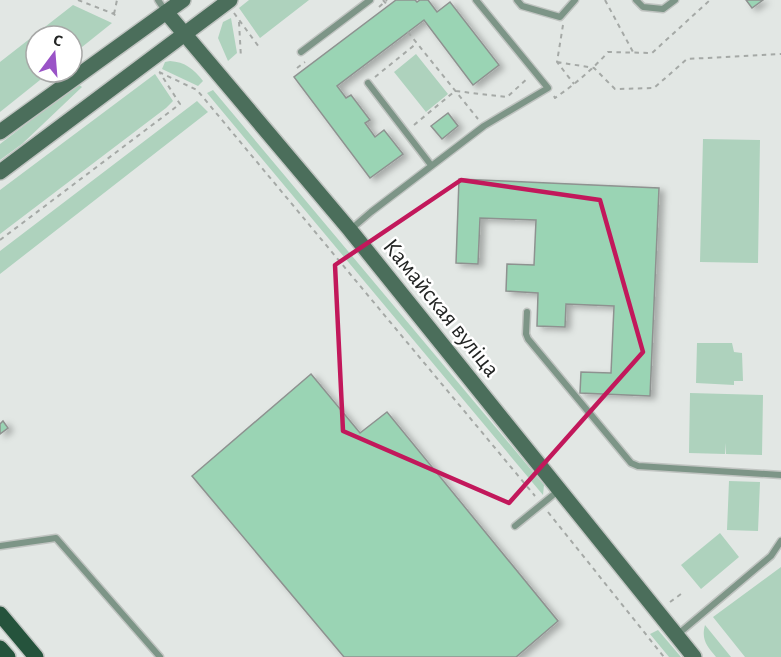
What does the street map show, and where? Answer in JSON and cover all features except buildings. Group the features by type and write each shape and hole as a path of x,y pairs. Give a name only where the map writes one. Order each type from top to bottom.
{"main road":[{"path":"0,614 36,657"},
{"path":"0,648 8,657"}],"street":[{"path":"0,132 162,6 183,0"},
{"path":"0,172 230,0"},
{"name":"Камайская вуліца","path":"162,6 350,230 694,657"}],"lane":[{"path":"301,52 370,0"},
{"path":"350,230 483,126 548,88 476,0"},
{"path":"517,0 522,6 560,17 575,0"},
{"path":"636,0 643,7 663,9 675,0"},
{"path":"368,82 431,165"},
{"path":"527,312 528,339 631,463 638,466 781,476"},
{"path":"515,526 558,490"},
{"path":"0,546 56,538 160,657"},
{"path":"676,635 771,556 781,541"}],"path":[{"path":"78,0 114,14 117,18"},
{"path":"114,14 117,0"},
{"path":"383,0 388,6"},
{"path":"605,0 633,52"},
{"path":"548,88 555,98 594,68 608,52 652,52 710,0"},
{"path":"560,17 564,27 557,62 574,84"},
{"path":"241,58 239,21 259,47"},
{"path":"408,32 483,126"},
{"path":"368,82 417,43"},
{"path":"557,62 594,68 615,89 654,88 687,59 781,54"},
{"path":"0,240 180,104 157,69"},
{"path":"159,72 197,90 542,505 664,657"},
{"path":"406,132 455,91 507,97 527,79"},
{"path":"670,602 681,594"},
{"path":"640,626 646,621"}],"highlighted area":[{"path":"461,180 600,200 643,352 509,503 343,431 335,265"}],"green space":[{"path":"249,0 309,0 260,38 239,8"},
{"path":"73,5 112,23 84,45 84,24 49,24"},
{"path":"231,18 237,53 228,61 218,38 223,22"},
{"path":"24,43 24,84 35,84 0,112 0,62"},
{"path":"416,54 448,94 426,112 394,72"},
{"path":"170,61 189,67 203,81 198,86 162,69 165,62"},
{"path":"155,74 173,101 0,234 0,190"},
{"path":"78,84 82,87 22,144 0,160 0,144"},
{"path":"213,90 544,485 543,495 207,93"},
{"path":"197,101 208,112 0,274 0,251"},
{"path":"703,139 760,140 758,263 700,262"},
{"path":"697,343 732,343 734,352 742,353 743,381 734,381 734,385 696,383"},
{"path":"690,393 763,395 762,455 726,454 726,443 725,454 689,453"},
{"path":"729,481 760,482 758,531 727,530"},
{"path":"720,533 739,557 701,589 681,565"},
{"path":"781,567 781,657 745,657 713,617"},
{"path":"705,625 731,657 716,657 704,639"},
{"path":"658,630 681,657 669,657 650,634"}]}
